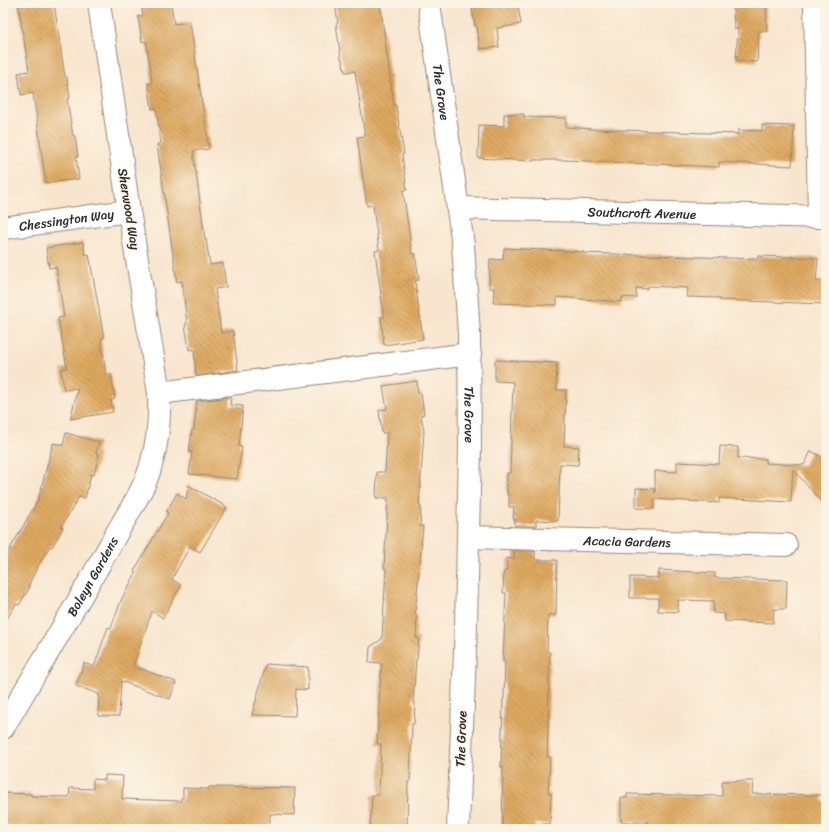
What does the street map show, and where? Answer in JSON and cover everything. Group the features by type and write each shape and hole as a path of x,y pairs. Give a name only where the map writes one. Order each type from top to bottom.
{"street":[{"name":"Sherwood Way","path":"99,3 129,211 158,393 160,415"},
{"name":"The Grove","path":"429,3 458,208 466,276 470,354 466,626 458,829"},
{"path":"815,3 822,217"},
{"name":"Southcroft Avenue","path":"458,208 822,217"},
{"name":"Chessington Way","path":"3,228 129,211"},
{"path":"158,393 470,354"},
{"name":"Boleyn Gardens","path":"3,728 99,565 145,482 155,451 160,415"},
{"name":"Acacia Gardens","path":"468,537 786,545"}],"building":[{"path":"18,3 54,3 65,77 67,77 70,98 67,99 73,136 75,136 79,179 46,183 33,93 21,95 18,73 29,71"},
{"path":"141,3 171,3 174,24 190,22 209,149 193,151 205,239 210,265 223,263 226,287 215,289 221,333 233,331 238,370 196,376 194,349 189,350 185,325 187,324 182,281 177,282 157,144 161,143 156,108 152,109 148,83 152,83 150,65 146,41 142,42 138,16 143,16"},
{"path":"335,3 380,3 394,106 396,106 404,154 402,155 407,190 403,190 412,254 415,253 419,280 415,281 423,339 384,345 381,317 384,317 375,251 379,250 373,205 367,206 357,137 365,136 355,71 345,72 341,59 336,24 338,23"},
{"path":"471,3 505,3 506,8 518,6 521,24 497,28 499,47 480,49 477,26 475,26"},
{"path":"733,3 766,3 767,31 759,31 757,62 736,60 738,29 734,29"},
{"path":"504,114 524,114 524,117 566,118 566,127 592,129 738,134 738,130 762,131 762,125 794,126 792,166 719,162 719,167 565,160 533,161 478,158 479,125 504,126"},
{"path":"83,242 85,255 89,254 104,338 101,339 106,374 111,374 115,399 111,400 113,412 70,419 78,388 64,390 61,369 67,368 58,318 64,317 56,267 49,268 46,248"},
{"path":"504,248 584,252 583,253 758,259 758,256 818,258 816,281 826,281 826,304 719,300 719,298 687,297 688,288 648,286 647,289 636,288 636,298 622,297 622,302 557,297 557,305 493,303 494,288 489,288 490,259 503,260"},
{"path":"495,360 557,363 556,390 566,390 564,446 579,447 578,465 560,464 558,521 536,520 536,526 515,526 515,519 513,519 514,507 509,507 509,495 507,495 507,473 510,473 513,382 495,381"},
{"path":"417,381 418,393 421,393 424,414 421,415 424,431 419,506 421,506 420,526 423,526 415,615 417,615 416,638 419,638 413,703 415,703 414,724 412,724 410,782 408,782 407,829 370,829 372,795 379,795 381,744 377,744 381,663 369,662 370,647 382,639 388,498 376,498 377,472 385,472 387,433 382,433 379,410 387,409 383,386"},
{"path":"231,397 230,405 243,406 239,447 242,447 237,479 189,474 192,452 189,452 192,430 194,430 197,401"},
{"path":"66,433 99,442 96,453 99,454 94,475 91,474 85,498 79,497 61,527 63,528 52,547 50,546 38,566 28,586 30,587 19,605 16,604 3,625 3,561 38,500 53,443 63,445"},
{"path":"720,446 738,447 738,458 766,459 765,463 804,465 811,451 826,459 826,507 793,469 791,502 719,498 719,503 654,499 654,509 636,508 636,488 655,489 655,471 677,472 677,462 719,464"},
{"path":"188,485 227,507 200,552 190,546 172,579 181,585 163,618 152,611 133,666 176,682 170,699 121,681 119,716 98,716 99,694 76,686 84,663 94,667 108,627 111,628 122,598 136,573 134,571 168,513 166,512 177,493 186,499"},
{"path":"514,551 535,551 535,560 557,560 556,615 548,615 547,652 550,652 547,757 550,757 548,793 551,793 550,824 535,824 535,829 502,829 503,767 501,767 506,593 503,593 504,571 507,571 507,558 514,559"},
{"path":"659,570 715,573 715,578 787,580 786,609 774,609 773,623 725,621 725,614 713,613 714,601 678,600 678,612 658,611 658,598 630,598 630,577 659,578"},
{"path":"266,664 308,667 308,690 296,689 295,716 252,715"},
{"path":"105,775 123,776 122,799 181,801 181,798 183,798 183,788 295,788 294,815 270,814 270,829 45,829 45,827 3,826 3,793 31,794 31,796 69,797 70,788 93,789 93,779 105,780"},
{"path":"722,781 753,781 752,794 823,795 822,801 826,801 826,827 801,829 672,829 647,827 648,822 621,822 621,798 627,798 627,794 722,796"}]}
